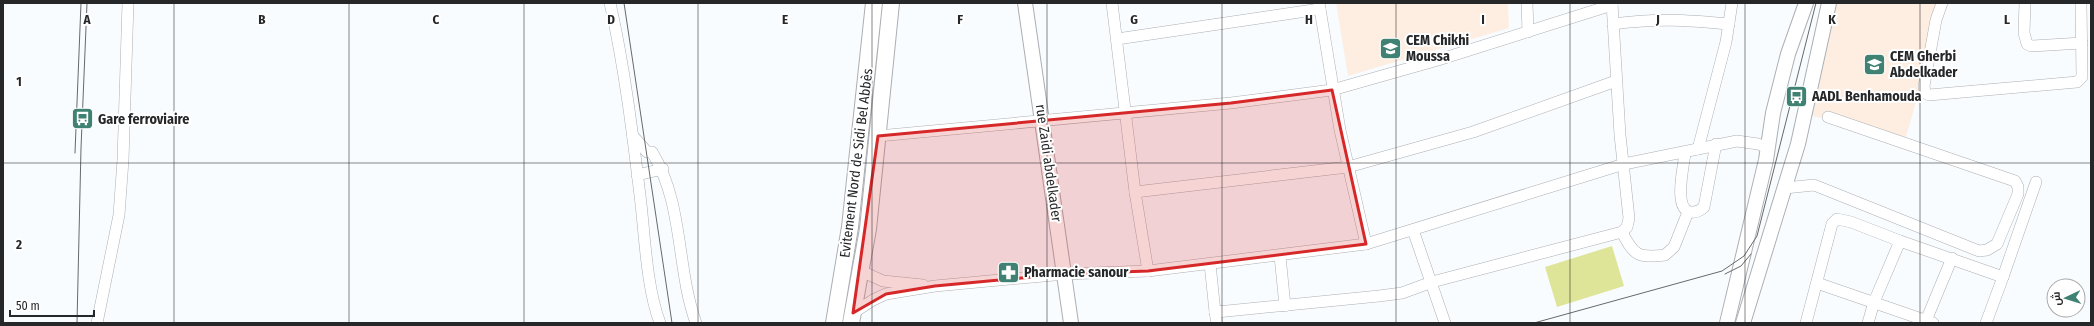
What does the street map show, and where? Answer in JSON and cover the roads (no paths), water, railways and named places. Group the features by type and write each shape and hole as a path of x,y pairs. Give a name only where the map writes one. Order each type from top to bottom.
{"highway":[{"name":"Evitement Nord de Sidi Bel Abbès","path":"834,323 850,227 874,3"},
{"name":"Evitement Nord de Sidi Bel Abbès","path":"852,318 861,271 878,136 891,3"}],"main road":[{"name":"rue Zaidi abdelkader","path":"1025,3 1071,323"},
{"path":"1727,323 1768,148 1773,113 1788,54 1806,3"},
{"path":"1743,323 1798,144 1830,3"}],"street":[{"path":"97,323 119,215 123,160 128,3"},
{"path":"610,3 633,136 646,251 654,302 660,323"},
{"path":"1112,3 1135,192 1148,271"},
{"path":"1527,3 1528,32"},
{"path":"1698,149 1726,42 1732,3"},
{"path":"1942,3 1936,20 1924,86 1925,93 1929,95 2077,82 2082,77 2081,3"},
{"path":"2025,3 2024,33 2028,44 2031,46 2082,43"},
{"path":"878,136 1231,103 1332,90 1438,60 1612,4 1616,82 1629,218 1627,227 1622,232 1432,282 1402,293 1215,312"},
{"path":"1117,39 1320,6 1332,90 1366,244"},
{"path":"1613,24 1644,19 1671,19 1729,24"},
{"path":"1135,192 1348,167 1473,132 1616,82"},
{"path":"1785,188 1814,184 1979,251 1987,250 1997,244 2018,194 2018,187 2015,181 1828,117"},
{"path":"633,136 647,152 652,152 663,169 674,208 688,298 696,323"},
{"path":"852,318 873,300 886,294 935,286 1065,274 1148,271 1280,256 1366,244 1624,164 1686,153 1716,144 1746,141 1768,148"},
{"path":"1686,153 1680,199 1683,208 1688,212 1698,212 1704,207 1716,144"},
{"path":"637,175 663,169"},
{"path":"1986,323 2036,182"},
{"path":"1622,232 1630,249 1636,254 1665,255 1674,247 1688,212"},
{"path":"1806,323 1832,224 1837,219 1851,222 1900,241 2003,276"},
{"path":"1413,230 1445,323"},
{"path":"1868,323 1874,302 1900,241"},
{"path":"1280,256 1285,306"},
{"path":"1817,283 1928,322 1952,258"},
{"path":"1210,264 1217,323"},
{"path":"861,271 883,281 935,286"}],"tram line":[{"path":"75,153 81,3"},
{"path":"77,323 81,148 87,3"},
{"path":"624,3 672,323"},
{"path":"1534,323 1722,271 1744,256 1757,236 1816,3"},
{"path":"1725,274 1741,266 1751,254"}],"place":[{"name":"CEM Chikhi Moussa","path":"1391,48"},
{"name":"CEM Gherbi Abdelkader","path":"1874,64"},
{"name":"AADL Benhamouda","path":"1797,96"},
{"name":"Gare ferroviaire","path":"82,119"},
{"name":"Pharmacie sanour","path":"1009,272"}]}
